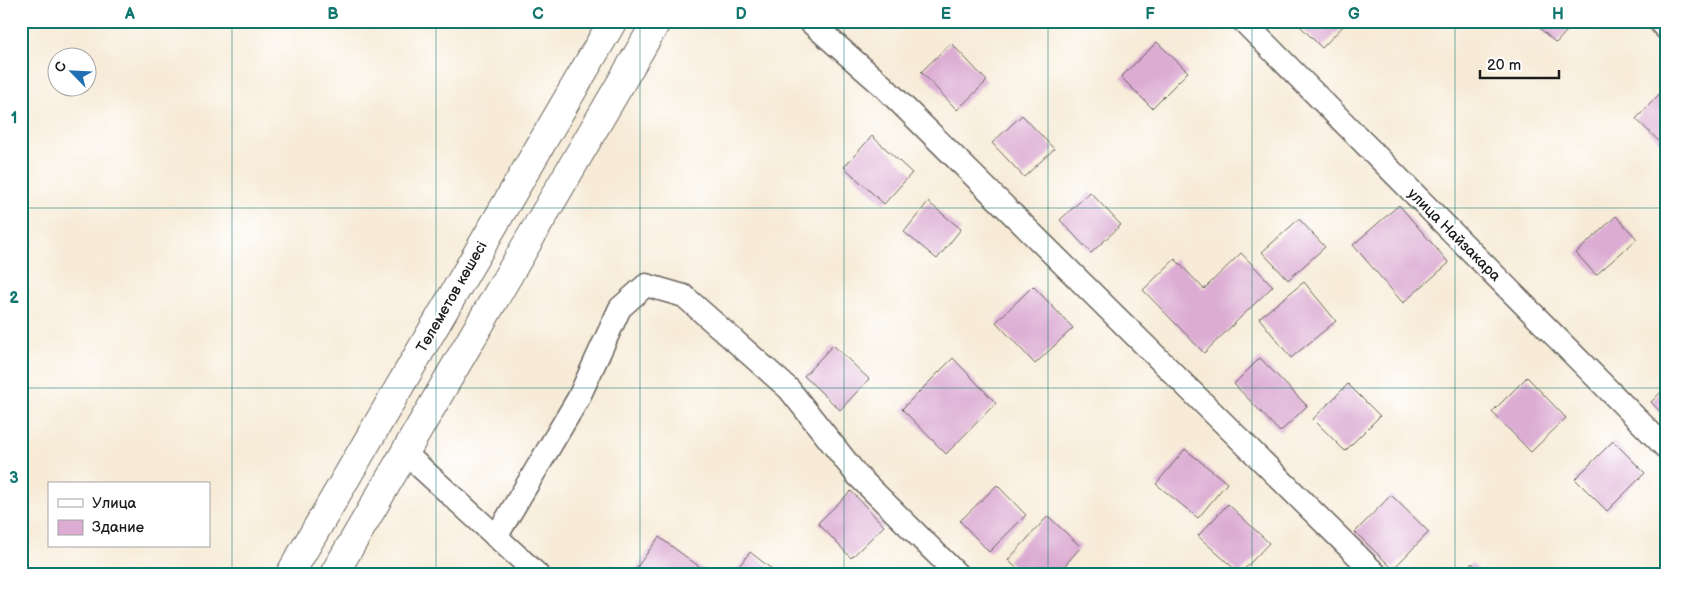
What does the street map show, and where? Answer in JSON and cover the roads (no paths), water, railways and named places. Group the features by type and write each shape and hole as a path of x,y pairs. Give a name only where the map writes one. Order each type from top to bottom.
{"main road":[{"name":"Төлеметов көшесі","path":"290,574 613,21"},
{"path":"334,574 657,21"}],"street":[{"path":"809,21 890,93 1376,574"},
{"name":"улица Найзакара","path":"1243,21 1666,448"},
{"path":"1658,21 1666,29"},
{"path":"496,537 578,398 620,308 646,285 684,296 789,389 857,475 957,574"},
{"path":"405,453 536,574"}]}
